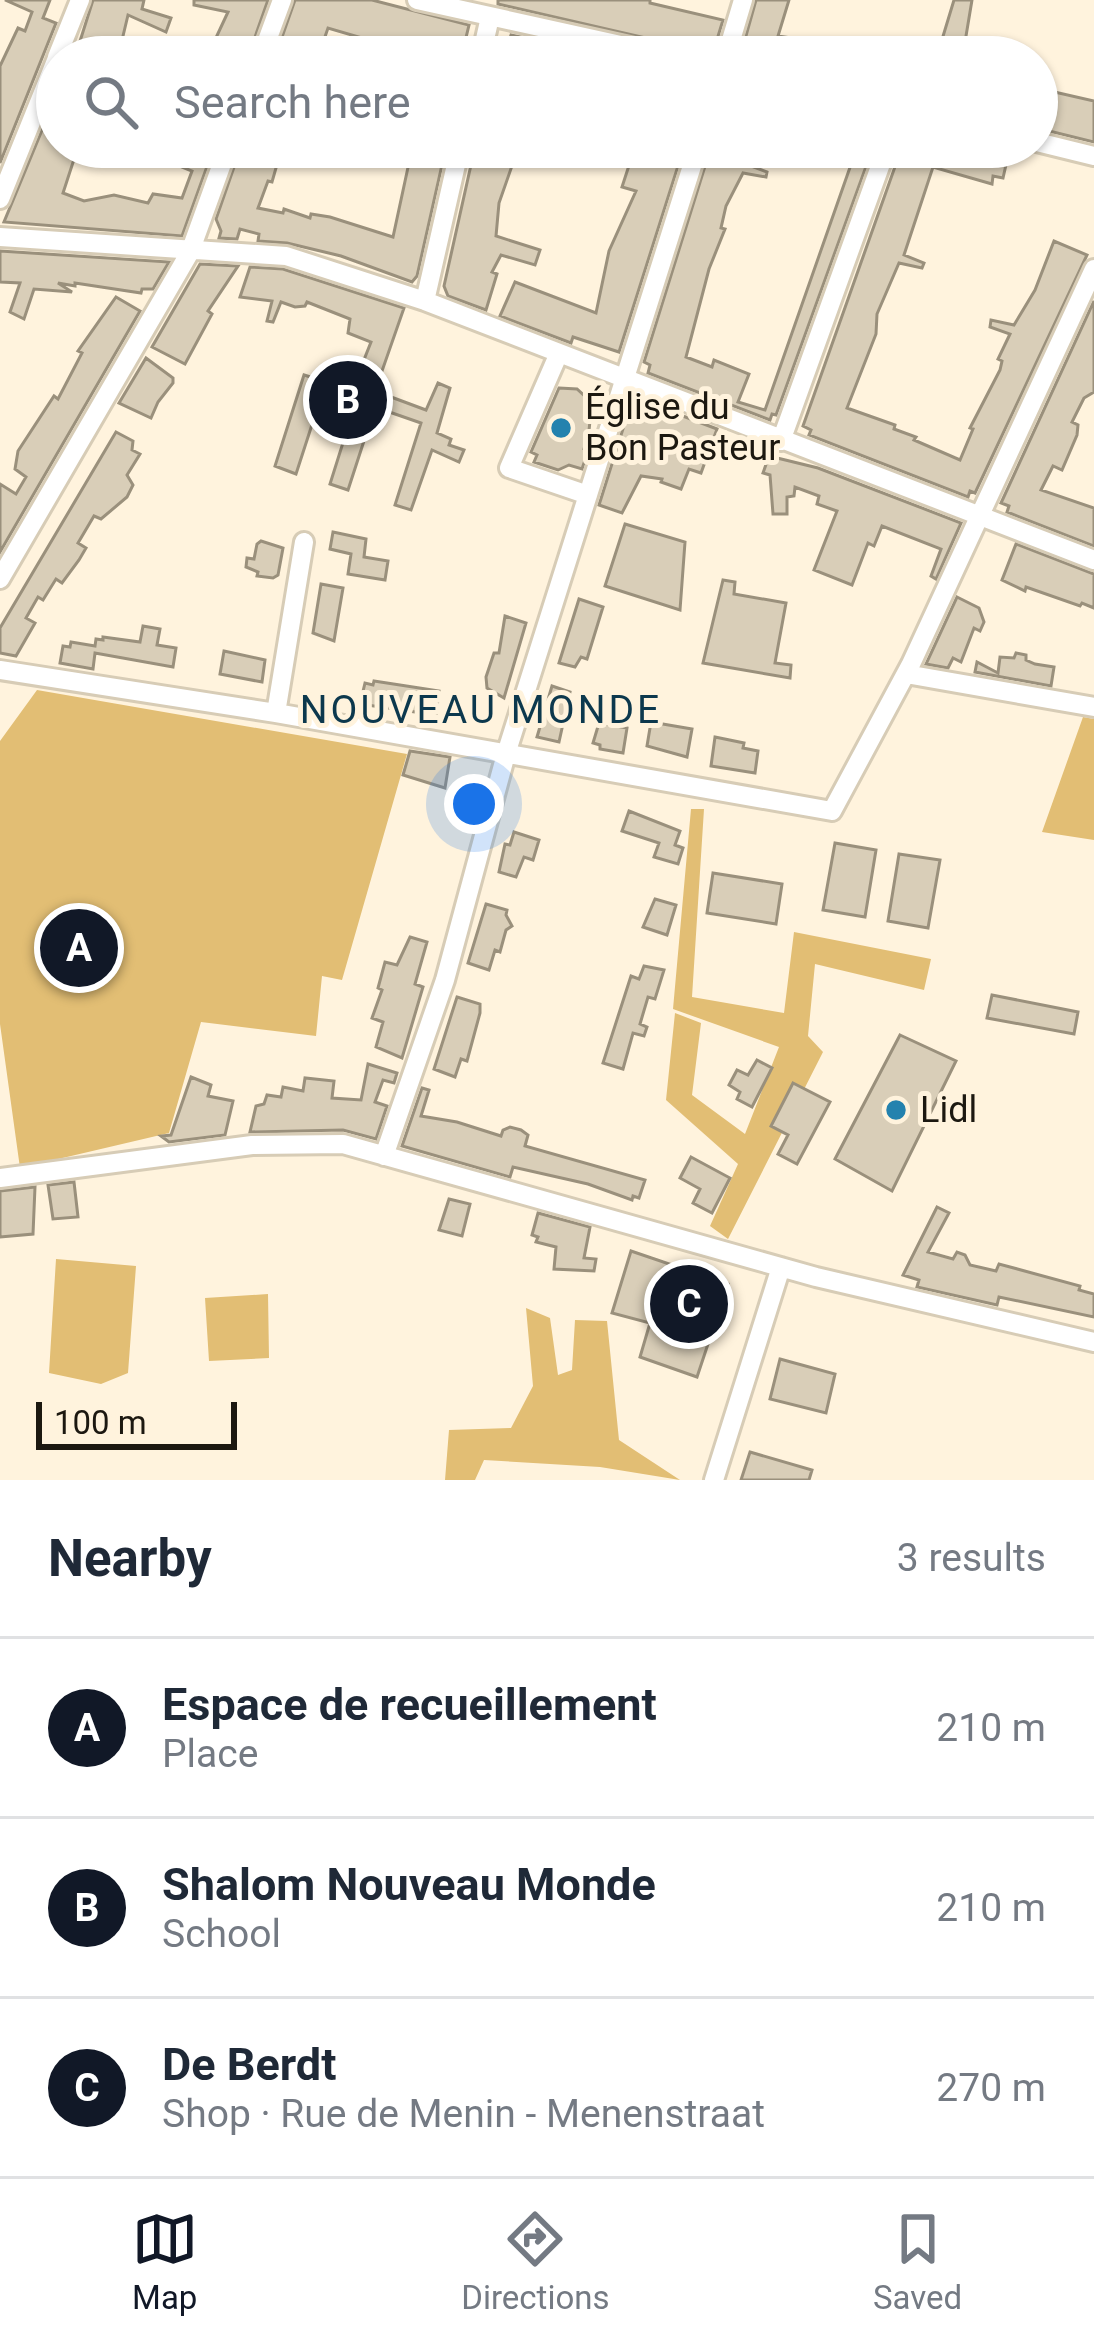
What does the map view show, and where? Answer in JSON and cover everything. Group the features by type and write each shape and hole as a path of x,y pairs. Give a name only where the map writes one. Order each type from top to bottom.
{"street":[{"path":"65,36 80,0"},
{"path":"269,36 282,0"},
{"path":"417,0 578,36"},
{"path":"732,36 743,0"},
{"path":"486,36 490,17"},
{"path":"0,199 36,109"},
{"path":"1058,147 1094,156"},
{"path":"0,579 190,252 220,168"},
{"path":"425,301 455,168"},
{"path":"384,1156 445,980 506,754 691,168"},
{"path":"781,441 879,168"},
{"path":"0,237 286,256 425,301 1094,560"},
{"path":"0,670 276,713 832,811 906,674 982,517 1094,269"},
{"path":"559,353 508,469 588,495"},
{"path":"276,713 304,542"},
{"path":"906,674 1094,707"},
{"path":"0,1178 284,1142 343,1144 781,1267 1094,1342"},
{"path":"714,1480 781,1267"}],"shaded area":[{"path":"37,690 407,754 342,980 322,976 316,1036 201,1022 169,1133 20,1168 0,1024 0,741"},
{"path":"1083,717 1094,719 1094,840 1042,832"},
{"path":"691,809 704,809 692,997 784,1013 794,932 931,959 924,990 815,964 808,1036 823,1052 728,1239 710,1226 738,1164 666,1100 675,1013 701,1023 692,1095 745,1134 779,1047 673,1009"},
{"path":"56,1259 136,1266 128,1373 101,1384 49,1373"},
{"path":"268,1294 269,1358 209,1361 205,1298"},
{"path":"526,1308 550,1318 558,1375 572,1370 575,1320 607,1321 619,1440 680,1480 600,1467 484,1460 475,1480 445,1480 449,1430 511,1428 533,1386"}],"building":[{"path":"5,0 50,0 43,18 56,23 51,36 36,36 36,73 0,163 0,66 18,28 25,31 32,12"},
{"path":"93,0 144,0 142,9 171,18 166,32 128,15 123,36 82,36"},
{"path":"194,0 268,0 255,36 217,36 228,12 194,5"},
{"path":"295,0 372,0 469,25 466,36 355,36 328,28 325,36 282,36"},
{"path":"498,0 650,0 723,20 718,36 637,36 498,4"},
{"path":"756,0 789,0 778,36 746,36"},
{"path":"954,0 972,0 966,36 943,36"},
{"path":"1058,93 1094,101 1094,142 1058,133"},
{"path":"36,145 36,168 71,168 63,193 84,201 114,195 148,203 153,194 182,198 192,171 184,168 206,168 182,236 4,222"},
{"path":"234,168 276,168 258,208 330,217 393,237 408,168 441,168 412,282 341,256 258,241 259,234 240,229 237,239 219,238 216,219"},
{"path":"470,168 511,168 499,203 496,236 540,250 535,265 501,255 492,272 497,274 486,310 448,296 444,286"},
{"path":"628,168 677,168 619,352 573,337 571,343 500,316 515,282 596,313 609,251 636,191 622,187"},
{"path":"704,168 767,172 766,177 743,173 726,206 721,228 725,229 709,269 686,357 712,367 714,360 749,374 738,402 765,410 850,168 865,168 776,415 770,420 648,373 650,365 644,362"},
{"path":"895,168 933,168 904,255 924,263 922,268 899,263 847,408 895,425 894,429 916,437 914,440 960,460 970,428 1000,370 998,359 1010,334 990,327 991,320 1014,325 1035,290 1054,241 1087,255 975,493 970,491 968,497 809,435 811,430 803,426"},
{"path":"936,168 1005,168 1003,178 993,176 992,184"},
{"path":"0,251 169,262 153,289 141,293 75,283 58,283 72,292 34,289 24,319 10,312 20,283 0,282"},
{"path":"200,264 238,266 208,311 212,314 185,364 152,347"},
{"path":"250,267 283,269 404,308 375,391 426,410 438,383 450,388 437,433 451,439 449,445 464,450 459,462 432,450 411,510 395,505 421,423 375,407 348,490 330,484 353,411 320,400 296,474 275,466 304,375 352,390 371,342 348,333 350,319 307,302 295,307 281,302 273,322 267,321 272,301 240,297"},
{"path":"116,297 140,311 0,552 0,484 16,494 26,477 15,469 18,451 54,396 58,399 82,353 78,351"},
{"path":"1094,301 1094,392 1084,398 1072,422 1078,425 1077,435 1062,470 1053,466 1041,490 1094,508 1094,546 1007,512 1009,506 1001,503"},
{"path":"146,358 173,378 151,418 119,403"},
{"name":"Église du Bon Pasteur","path":"559,388 577,389 589,400 584,449 588,451 582,469 569,465 558,470 534,462 537,455 531,452"},
{"path":"633,397 717,429 701,473 689,469 681,489 662,479 641,476 622,513 599,505"},
{"path":"116,432 133,441 132,450 140,454 127,475 133,485 127,497 101,519 94,516 78,543 86,548 79,560 62,583 56,579 43,600 38,597 26,618 35,623 16,656 0,653 0,628"},
{"path":"769,456 818,468 961,523 936,579 931,576 941,549 882,526 874,546 868,543 852,585 814,570 837,511 817,504 819,496 795,487 794,496 787,497 787,514 773,514 770,475 763,473"},
{"path":"625,524 685,542 680,610 605,586"},
{"path":"333,532 366,539 364,557 388,561 385,580 348,574 351,554 330,549"},
{"path":"261,541 283,548 278,575 273,578 257,576 258,572 246,567 247,558 254,559"},
{"path":"1016,544 1094,574 1094,608 1026,587 1025,591 1002,580"},
{"path":"723,580 735,582 734,594 786,603 775,663 791,665 790,678 703,663"},
{"path":"321,584 343,588 334,641 313,633"},
{"path":"957,597 979,608 984,622 980,631 974,628 961,662 953,658 948,668 926,664"},
{"path":"579,599 603,607 587,659 581,657 575,667 559,663"},
{"path":"505,616 526,623 504,698 487,688 486,677 494,653 499,653"},
{"path":"143,626 160,629 157,645 176,648 173,667 95,653 93,669 60,663 63,646 70,647 71,642 95,646 96,639 103,637 140,642"},
{"path":"224,651 265,660 262,682 220,674"},
{"path":"1016,653 1035,664 1054,667 1051,686 975,672 977,662 998,673 1000,657 1014,658"},
{"path":"374,681 439,691 436,715 360,704 365,683 373,685"},
{"path":"552,686 570,692 559,742 537,737"},
{"path":"651,722 692,729 687,757 647,746"},
{"path":"599,723 627,728 623,753 593,743"},
{"path":"715,737 758,751 755,773 711,766"},
{"path":"410,751 450,757 445,788 403,775"},
{"path":"629,811 680,831 675,845 683,848 678,864 654,857 659,843 622,831"},
{"path":"514,832 539,840 533,860 524,857 516,877 499,872 505,844 510,845"},
{"path":"835,843 876,850 865,917 823,910"},
{"path":"899,854 940,860 928,928 888,921"},
{"path":"713,873 782,884 776,924 707,913"},
{"path":"655,899 676,905 667,935 643,927"},
{"path":"486,904 507,910 512,926 506,930 500,952 495,950 489,970 468,963"},
{"path":"410,937 427,942 415,984 423,987 402,1058 376,1047 383,1022 372,1018 385,962 397,965"},
{"path":"644,966 664,970 655,999 648,997 640,1024 647,1027 644,1036 633,1033 623,1069 603,1063 631,976 639,979"},
{"path":"992,995 1078,1012 1074,1034 987,1018"},
{"path":"457,997 480,1004 480,1013 467,1061 461,1059 455,1077 434,1069"},
{"name":"Lidl","path":"900,1035 956,1061 892,1191 835,1159"},
{"path":"757,1060 772,1068 752,1107 737,1099 740,1092 729,1085 737,1070 748,1075"},
{"path":"368,1064 397,1073 394,1083 383,1080 375,1102 387,1106 376,1139 343,1130 250,1132 256,1106 264,1104 267,1095 281,1097 283,1087 303,1091 305,1078 334,1081 332,1098 361,1100"},
{"path":"191,1077 211,1085 208,1096 233,1101 225,1135 169,1142 161,1136 171,1135"},
{"path":"793,1083 830,1102 797,1164 778,1154 788,1135 771,1126"},
{"path":"422,1088 429,1090 421,1116 501,1136 510,1127 521,1130 528,1135 525,1146 645,1180 639,1198 632,1200 588,1184 513,1167 510,1177 402,1146"},
{"path":"691,1157 730,1178 712,1213 693,1203 700,1189 680,1178"},
{"path":"74,1182 78,1217 53,1219 48,1185"},
{"path":"35,1187 33,1234 0,1237 0,1191"},
{"path":"449,1199 470,1204 462,1236 439,1230"},
{"path":"937,1207 949,1213 928,1252 953,1259 957,1252 970,1265 996,1271 999,1264 1080,1286 1079,1290 1094,1294 1094,1317 999,1297 997,1305 917,1287 919,1280 903,1275"},
{"path":"538,1213 590,1227 584,1258 596,1259 594,1271 554,1269 556,1247 536,1242 538,1237 532,1235"},
{"path":"631,1251 728,1284 697,1377 640,1357 650,1323 612,1313"},
{"path":"780,1359 835,1374 826,1413 770,1399"},
{"path":"750,1452 812,1470 809,1480 741,1480"}],"place":[{"name":"Shalom Nouveau Monde","path":"348,400"},
{"name":"Église du Bon Pasteur","path":"561,428"},
{"name":"Espace de recueillement","path":"79,948"},
{"name":"Lidl","path":"896,1110"},
{"name":"De Berdt","path":"689,1304"}],"district":[{"name":"NOUVEAU MONDE","path":"481,710"}]}
